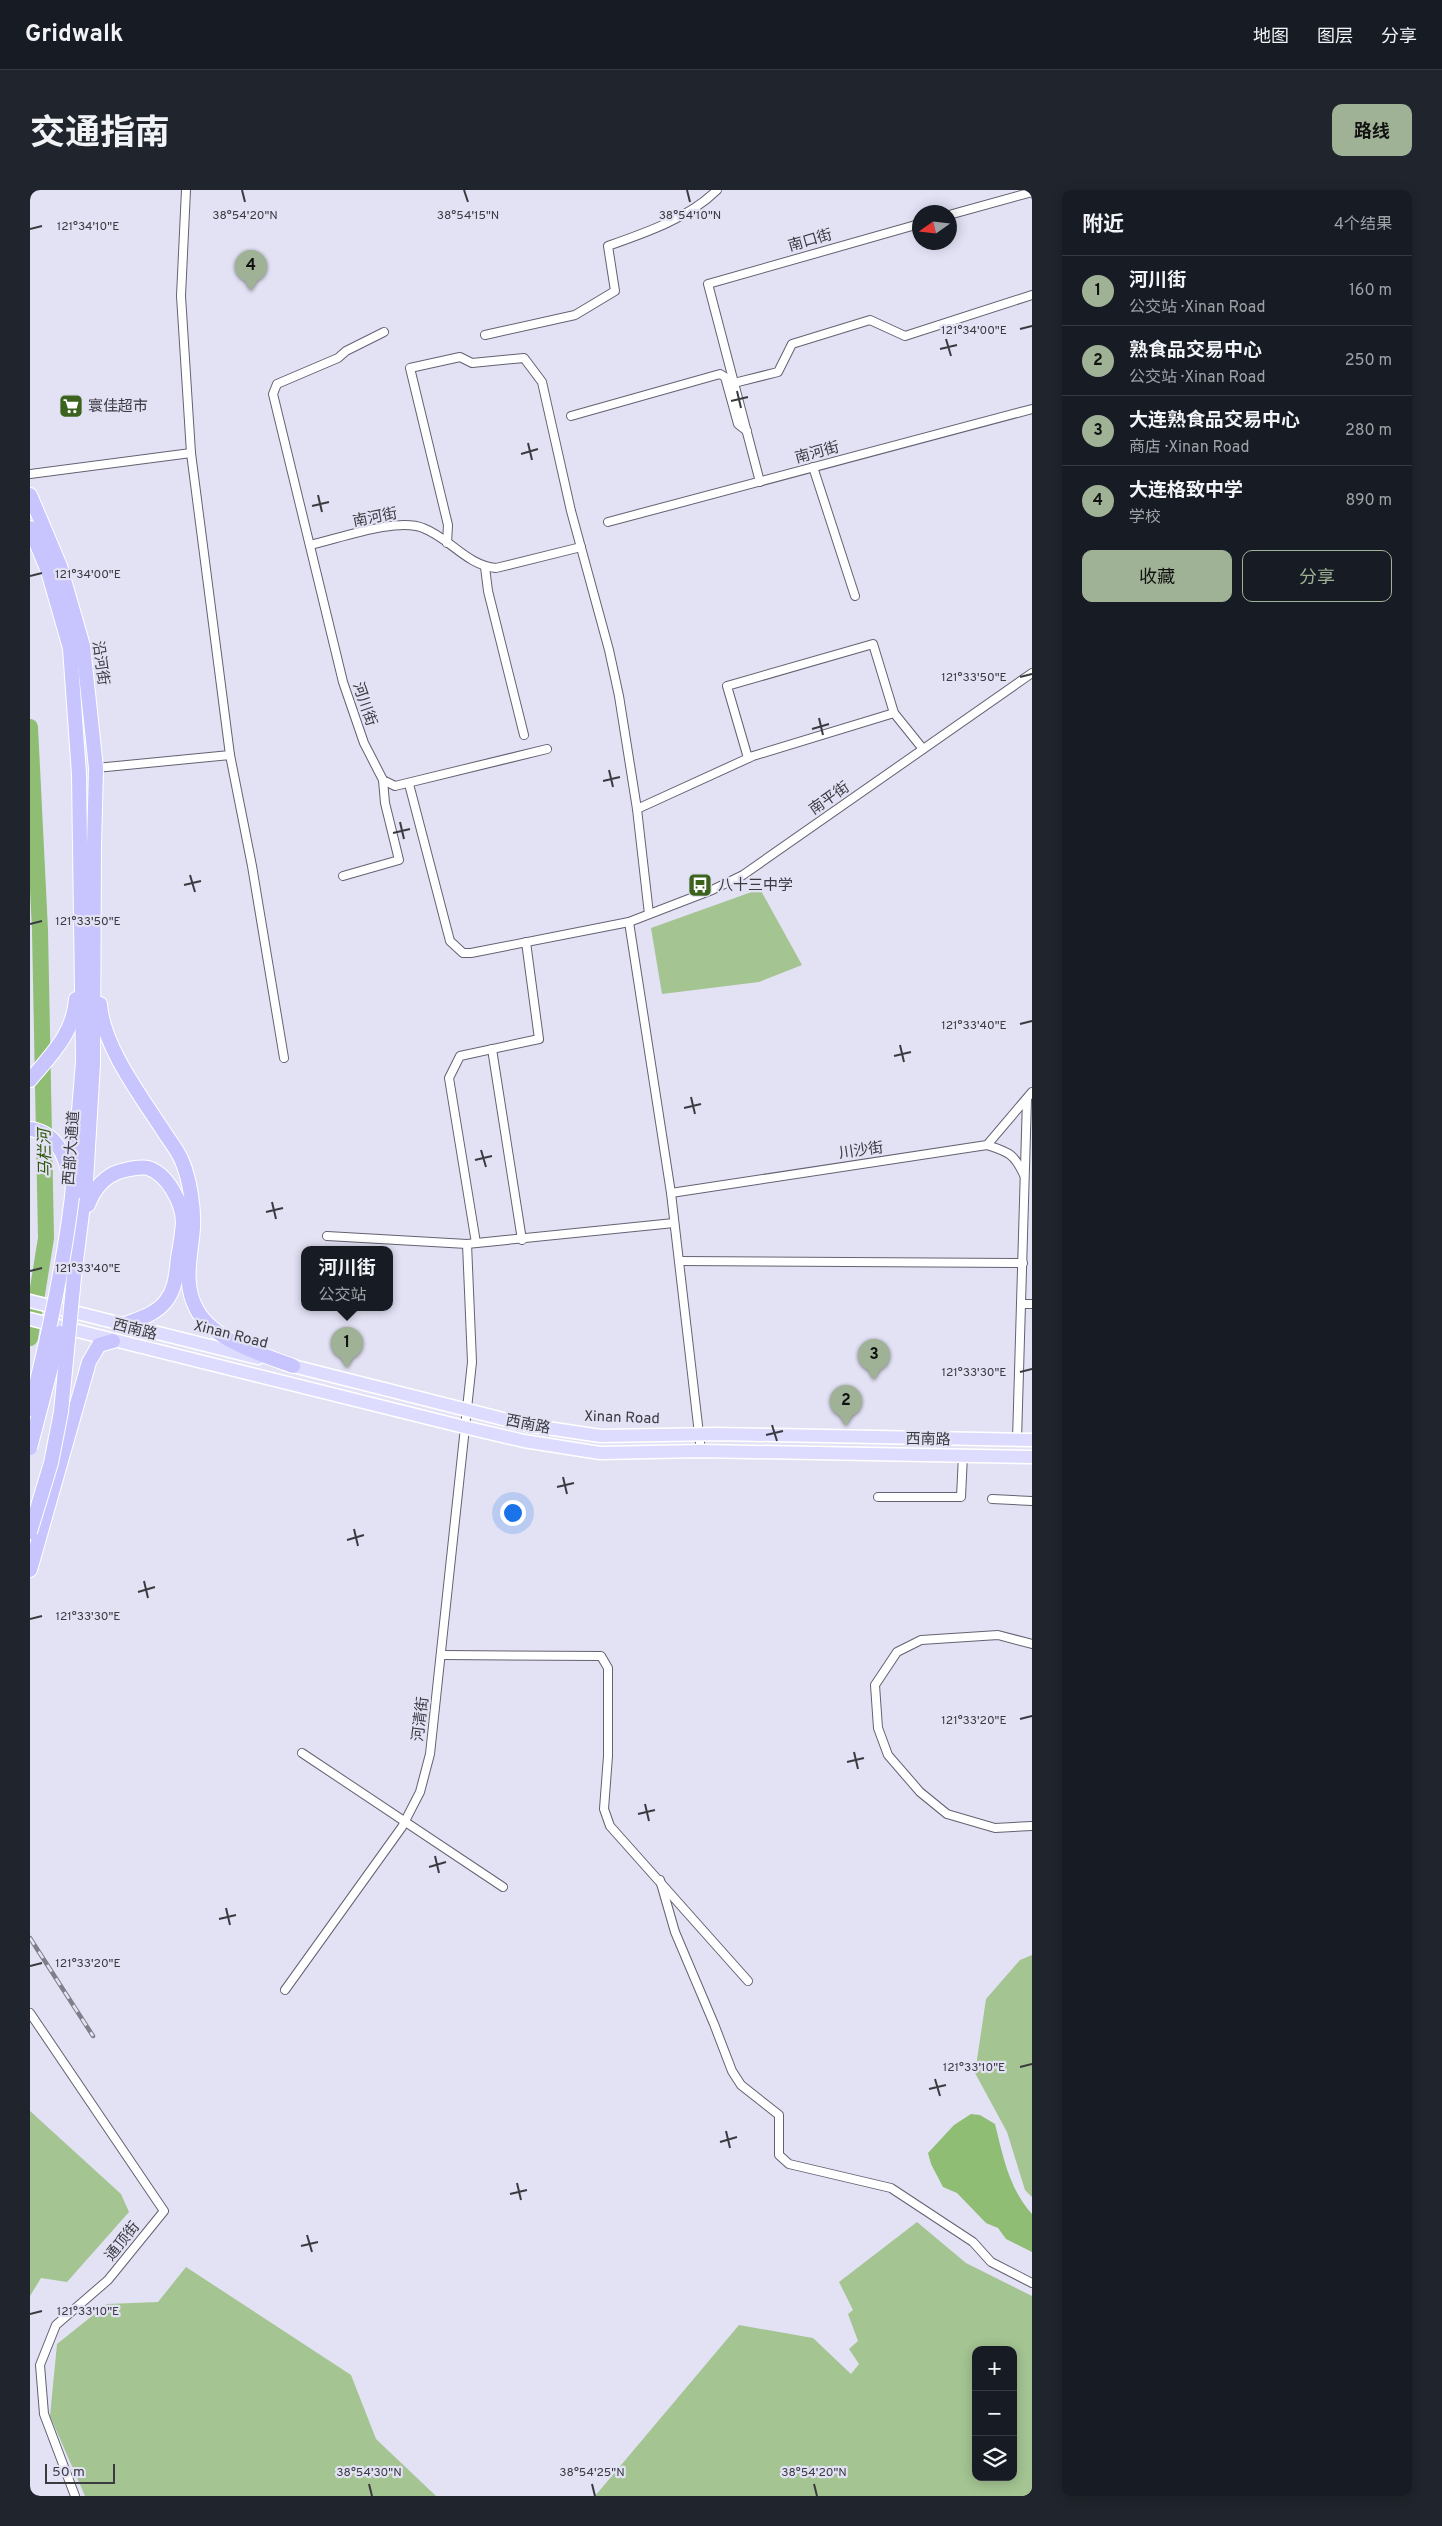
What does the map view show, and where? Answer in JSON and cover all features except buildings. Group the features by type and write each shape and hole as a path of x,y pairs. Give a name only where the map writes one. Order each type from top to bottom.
{"highway":[{"path":"30,484 54,552"},
{"name":"沿河街","path":"30,495 54,552 83,646 96,768 94,845"},
{"name":"沿河街","path":"30,528 48,570 70,648 79,774 80,854"},
{"path":"30,550 70,648"},
{"name":"西部大通道","path":"30,1448 74,1277 80,1232 93,1063 96,894 94,845"},
{"name":"西部大通道","path":"30,1409 62,1276 72,1197 83,1062 80,854"},
{"path":"96,894 100,1014 115,1053 182,1161 190,1188 193,1227 188,1264 189,1289 196,1309 205,1322 221,1335 293,1366"},
{"path":"30,1080 63,1041 72,1024 76,1006 82,911"},
{"path":"30,1130 48,1136 56,1143 66,1160 72,1197"},
{"path":"80,1232 94,1190 113,1174 131,1168 147,1168 160,1175 170,1187 180,1206 183,1223 173,1290 164,1303 147,1316 122,1325"},
{"path":"30,1532 50,1462 61,1412 74,1277"},
{"path":"30,1570 89,1362 99,1345 114,1341"}],"main road":[{"name":"Xinan Road","path":"30,1302 527,1424 602,1436 699,1434 1032,1440"},
{"name":"西南路","path":"30,1319 464,1427 524,1441 600,1453 701,1451 1032,1457"}],"street":[{"path":"186,190 181,296 191,453 230,755 252,866 284,1058"},
{"path":"486,335 575,315 615,291 608,246 654,229 705,202 717,190"},
{"path":"957,213 1032,192"},
{"name":"南口街","path":"734,383 708,284 912,226"},
{"path":"760,482 734,383 778,372 792,344 870,320 905,336 1032,295"},
{"name":"河川街","path":"383,780 364,743 343,682 273,394 277,384 338,358 346,351 384,332"},
{"path":"446,543 448,525 410,368 460,358 472,363 524,358 542,382 581,547 610,650 620,696 637,809 649,914"},
{"path":"571,416 720,374 725,377 738,424 746,431"},
{"name":"南河街","path":"608,522 1032,409"},
{"path":"30,474 191,453"},
{"path":"813,467 855,596"},
{"name":"南河街","path":"310,546 399,524 423,527 462,555 485,567"},
{"path":"524,735 488,591 485,567 496,568 581,547"},
{"path":"748,758 727,686 873,644 894,713 923,749"},
{"name":"南平街","path":"630,922 712,890 743,875 1032,673"},
{"path":"637,809 748,758 894,713"},
{"path":"383,780 395,786 409,784 547,749"},
{"path":"96,768 230,755"},
{"path":"343,876 399,860 385,803 383,780"},
{"path":"409,784 450,941 463,953 471,954 630,922 670,1193 701,1451"},
{"path":"476,1243 449,1078 460,1056 538,1039 526,942"},
{"path":"492,1049 522,1240"},
{"path":"1025,1178 1017,1161 1009,1152 986,1146 1030,1096"},
{"path":"1017,1440 1025,1178 1030,1096"},
{"name":"川沙街","path":"670,1193 986,1146"},
{"path":"327,1236 467,1244 522,1240 674,1223"},
{"name":"河清街","path":"285,1990 405,1822 420,1792 430,1754 472,1362 467,1244"},
{"path":"679,1261 1022,1263"},
{"path":"1021,1304 1032,1304"},
{"path":"878,1497 961,1497 963,1456"},
{"path":"992,1500 1032,1501"},
{"path":"1032,1644 998,1635 921,1640 897,1652 875,1685 878,1728 888,1755 920,1792 947,1814 995,1828 1032,1826"},
{"path":"442,1655 601,1656 608,1668 608,1756 604,1809 610,1826 748,1981"},
{"path":"302,1753 503,1887"},
{"path":"660,1880 675,1932 732,2071 740,2085 779,2115 780,2156 789,2164 891,2188 973,2242 991,2262 1032,2284"},
{"name":"通顶街","path":"30,2013 164,2211 108,2280 56,2325 40,2365 44,2414 76,2496"}],"shaded area":[{"path":"760,889 802,965 759,982 662,994 651,928"},
{"path":"1032,1955 1032,2197 1025,2190 1007,2132 975,2073 986,1999 1020,1960"},
{"path":"30,2111 121,2194 129,2212 67,2282 41,2278 30,2296"},
{"path":"971,2114 980,2115 995,2124 1012,2183 1032,2214 1032,2252 1006,2239 998,2228 986,2223 957,2193 943,2187 931,2164 928,2153 954,2125"},
{"path":"917,2222 966,2263 1032,2296 1032,2496 595,2496 739,2325 813,2338 851,2374 859,2364 849,2349 858,2341 848,2314 853,2310 839,2282"},
{"path":"186,2267 351,2375 376,2439 436,2496 85,2496 50,2416 57,2344 107,2304 158,2302"}],"waterway":[{"name":"马栏河","path":"30,727 40,930 46,1238 30,1338"}],"railway":[{"path":"30,1938 93,2036"}],"place":[{"name":"大连格致中学","path":"251,291"},
{"name":"寰佳超市","path":"71,406"},
{"name":"八十三中学","path":"700,885"},
{"name":"河川街","path":"347,1368"},
{"name":"大连熟食品交易中心","path":"874,1380"},
{"name":"熟食品交易中心","path":"846,1426"}]}
